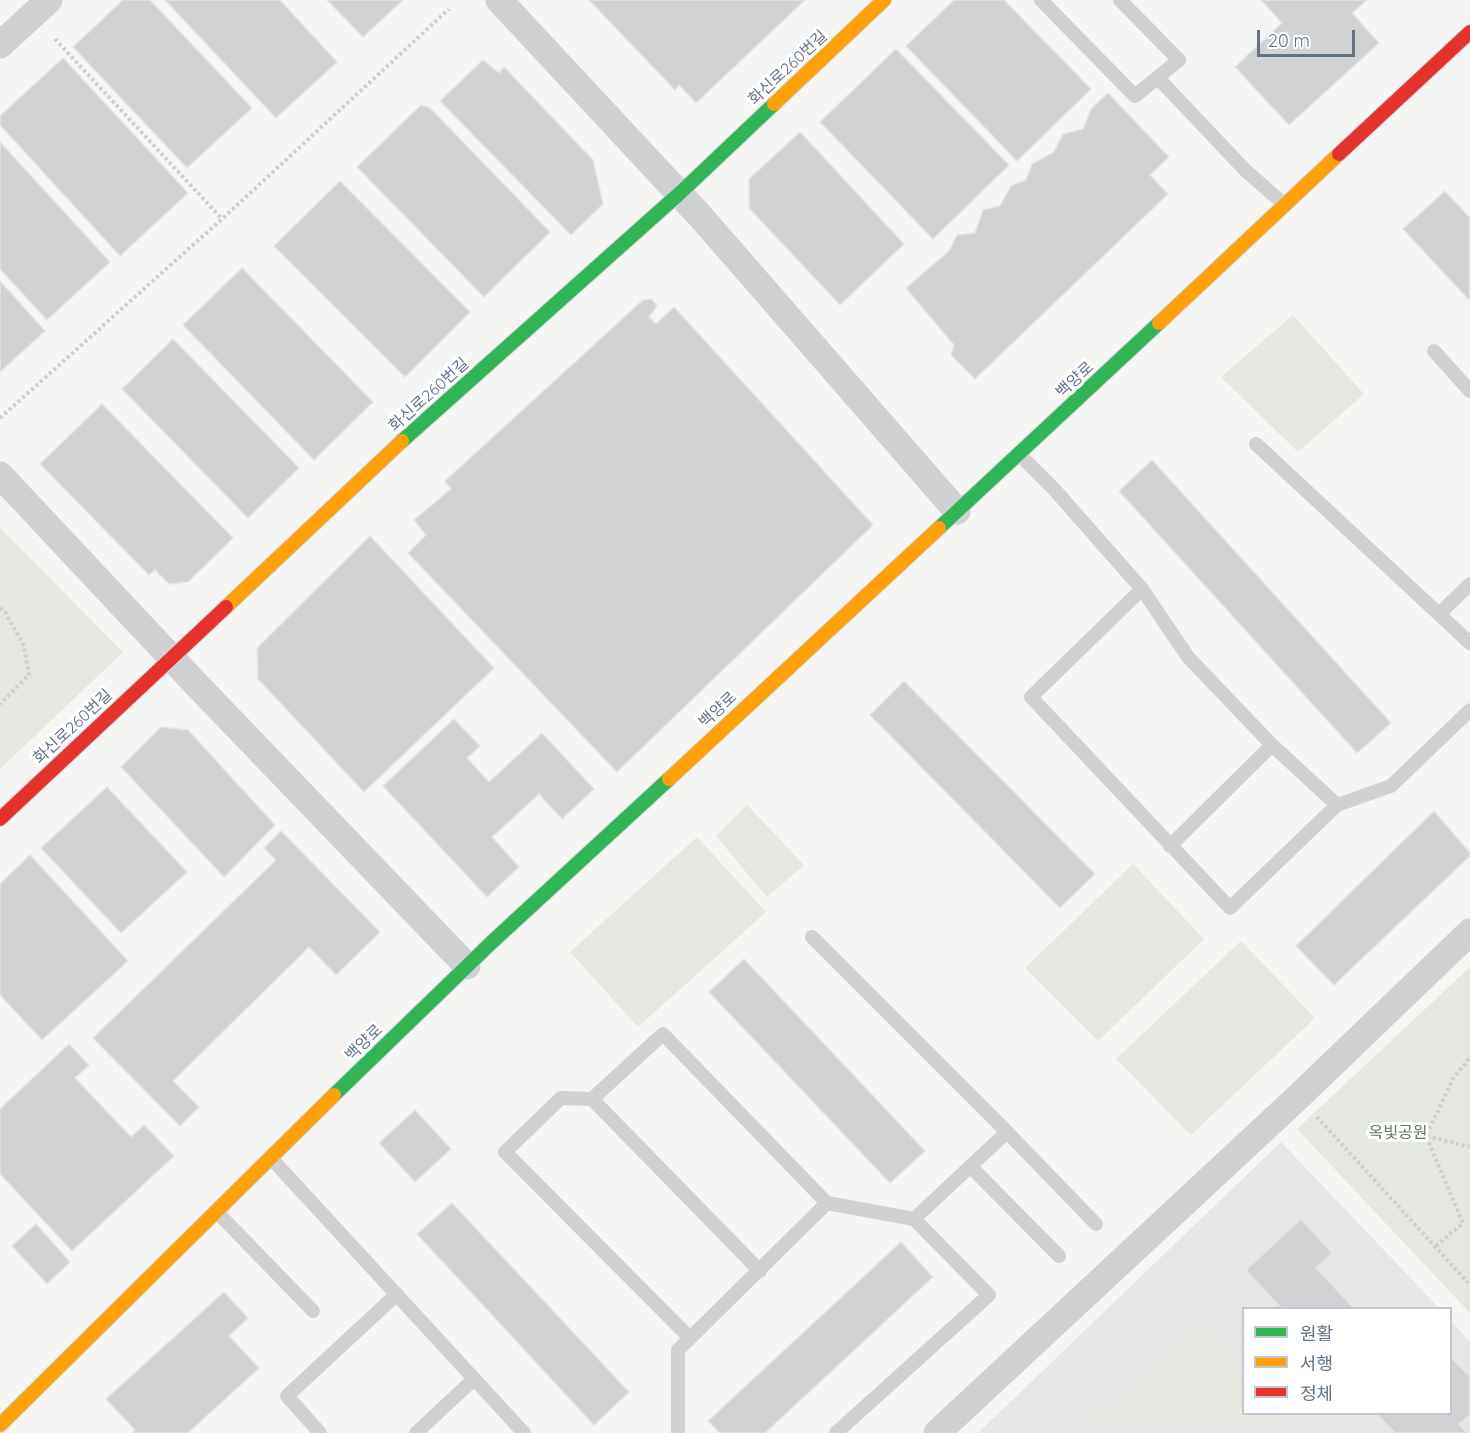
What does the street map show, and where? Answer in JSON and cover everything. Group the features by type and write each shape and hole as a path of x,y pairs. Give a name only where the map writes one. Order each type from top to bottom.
{"street":[{"path":"0,45 49,0"},
{"path":"499,0 680,193 957,511"},
{"name":"화신로260번길","path":"0,819 417,428 680,193 884,0"},
{"name":"백양로","path":"0,1425 270,1157 467,966 1470,32"},
{"path":"0,475 467,966"},
{"path":"937,1433 1298,1098 1470,932"}],"lane":[{"path":"1041,0 1136,96 1179,60 1120,0"},
{"path":"1158,78 1246,171 1285,205"},
{"path":"1434,351 1470,391"},
{"path":"1256,444 1470,643"},
{"path":"1018,453 1053,488 1142,589 1188,657 1272,745 1337,805"},
{"path":"1439,614 1470,584"},
{"path":"1142,589 1031,697 1230,908 1337,805 1390,786 1470,710"},
{"path":"1170,846 1272,745"},
{"path":"812,937 1096,1224"},
{"path":"592,1099 663,1034 827,1203 914,1219 989,1295 836,1433"},
{"path":"690,1338 505,1152 561,1098 592,1099 760,1271"},
{"path":"914,1219 1007,1132"},
{"path":"270,1157 524,1433"},
{"path":"971,1167 1059,1256"},
{"path":"678,1433 678,1350 827,1203"},
{"path":"216,1211 313,1311"},
{"path":"320,1433 287,1396 396,1294"},
{"path":"416,1433 474,1379"}],"path":[{"path":"0,418 222,219 449,9"},
{"path":"55,39 222,219"},
{"path":"0,608 5,612 24,646 29,675 0,704"},
{"path":"1436,1246 1463,1223 1426,1136 1454,1077 1470,1058"},
{"path":"1313,1114 1470,1285"},
{"path":"1426,1136 1470,1147"}],"shaded area":[{"path":"1281,1142 1438,1307 1242,1307 1242,1415 1452,1415 1452,1322 1470,1342 1470,1433 978,1433"}],"green space":[{"path":"1293,315 1364,394 1298,452 1221,377"},
{"path":"0,528 123,652 0,769"},
{"path":"747,805 804,865 767,897 716,836"},
{"path":"697,837 766,912 638,1027 570,952"},
{"path":"1133,864 1204,939 1098,1041 1025,968"},
{"path":"1241,941 1315,1018 1191,1135 1116,1059"},
{"name":"옥빛공원","path":"1470,967 1470,1313 1297,1129"},
{"path":"1200,1326 1242,1372 1242,1415 1282,1415 1299,1433 1076,1433"}],"building":[{"path":"123,0 150,0 252,108 187,168 73,47"},
{"path":"165,0 280,0 337,62 276,118"},
{"path":"327,0 403,0 363,37"},
{"path":"589,0 805,0 696,103 679,85 675,90"},
{"path":"954,0 1004,0 1091,89 1017,161 906,46"},
{"path":"1261,0 1367,0 1352,13 1379,43 1289,125 1235,67 1282,23"},
{"path":"896,49 1009,165 933,239 820,122"},
{"path":"63,58 188,193 120,256 0,125 0,116"},
{"path":"483,60 499,73 504,67 593,160 603,204 571,235 440,101"},
{"path":"1108,93 1169,157 1150,175 1168,194 975,379 951,355 954,345 906,288 949,251 957,235 975,233 983,210 1000,206 1011,186 1026,180 1032,164 1054,152 1063,134 1083,129 1091,109"},
{"path":"421,105 430,108 550,232 484,297 357,167"},
{"path":"800,132 904,244 840,305 749,208 749,179"},
{"path":"0,142 110,262 47,320 0,269"},
{"path":"340,181 470,312 405,377 274,246"},
{"path":"1445,191 1470,218 1470,301 1403,229"},
{"path":"242,268 373,402 314,460 183,325"},
{"path":"0,281 45,331 0,372"},
{"path":"652,299 657,306 649,317 656,324 674,307 873,525 617,772 408,553 426,535 414,520 451,489 445,481 643,300"},
{"path":"173,339 299,468 248,518 122,389"},
{"path":"102,404 233,538 188,582 169,584 155,570 149,575 40,464"},
{"path":"1152,460 1391,723 1357,753 1119,491"},
{"path":"370,536 494,668 364,792 258,679 257,648"},
{"path":"904,681 1095,874 1060,908 870,715"},
{"path":"454,719 480,746 467,758 489,782 542,733 594,789 562,819 539,794 492,837 519,867 487,897 383,786"},
{"path":"161,727 188,730 275,825 224,877 121,767"},
{"path":"107,787 187,872 121,933 41,848"},
{"path":"1434,811 1470,853 1470,856 1334,985 1296,946"},
{"path":"281,831 380,932 336,975 309,947 173,1081 199,1107 180,1126 93,1038 276,860 264,848"},
{"path":"30,855 128,961 42,1040 0,995 0,884"},
{"path":"744,959 925,1151 890,1183 709,992"},
{"path":"69,1044 89,1065 75,1078 131,1137 144,1125 174,1156 72,1251 0,1174 0,1109"},
{"path":"415,1110 451,1149 415,1182 379,1143"},
{"path":"452,1203 629,1392 594,1425 417,1234"},
{"path":"1301,1219 1332,1253 1316,1268 1353,1307 1280,1307 1246,1270"},
{"path":"36,1224 70,1262 47,1284 12,1246"},
{"path":"901,1242 933,1277 765,1433 720,1433 708,1421"},
{"path":"224,1292 248,1318 229,1336 259,1368 188,1433 132,1433 135,1430 106,1399"},
{"path":"1452,1358 1470,1377 1470,1415 1459,1424 1467,1433 1395,1433 1378,1415 1452,1415"}],"traffic: fast":[{"path":"402,441 680,193 774,104"},
{"path":"939,528 1159,323"},
{"path":"334,1095 492,942 669,779"}],"traffic: slow":[{"path":"774,104 884,0"},
{"path":"1159,323 1339,154"},
{"path":"226,607 402,441"},
{"path":"669,779 939,528"},
{"path":"0,1425 334,1095"}],"traffic: jam":[{"path":"1339,154 1470,32"},
{"path":"0,819 226,607"}]}
